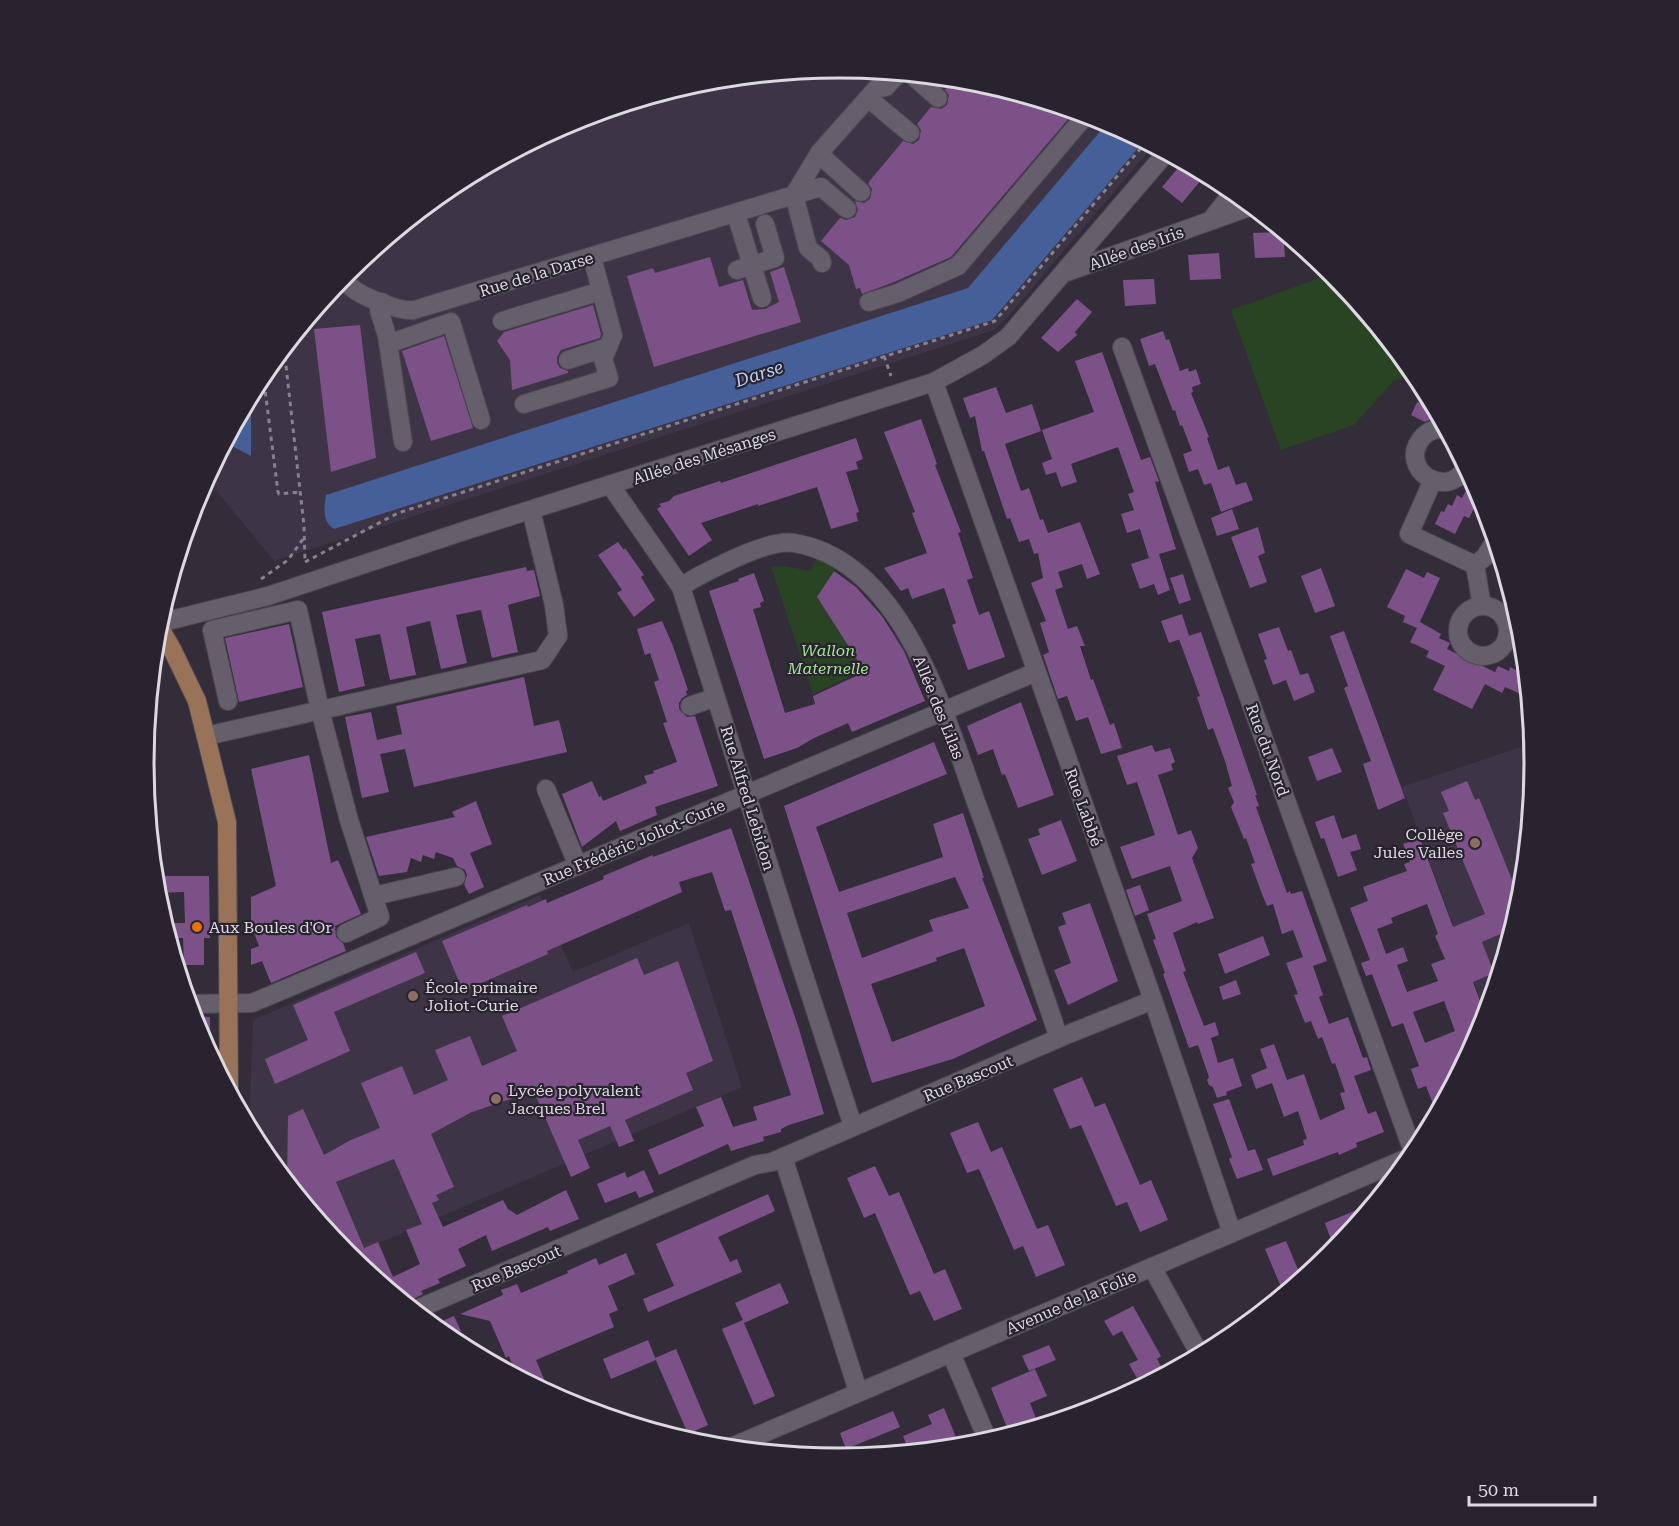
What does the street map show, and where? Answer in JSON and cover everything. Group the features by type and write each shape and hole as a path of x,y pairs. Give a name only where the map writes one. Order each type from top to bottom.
{"main road":[{"path":"166,639 197,701 227,822 229,1074"}],"street":[{"path":"822,263 821,259 808,248 794,195 819,153 850,131 868,98 876,89 886,87 893,80"},
{"path":"921,83 938,98"},
{"path":"868,98 910,133"},
{"path":"869,302 898,293 958,266 1080,122"},
{"path":"819,153 861,192"},
{"name":"Allée des Mésanges","path":"170,621 268,596 934,382 983,356 1008,337 1161,159"},
{"name":"Rue de la Darse","path":"349,285 352,289 401,310 414,310 821,187 847,209"},
{"path":"1210,222 1228,199"},
{"name":"Allée des Iris","path":"1062,274 1243,210"},
{"path":"736,213 745,268 762,298"},
{"path":"745,268 775,258 765,224"},
{"path":"524,404 609,378 603,359 613,335 592,257"},
{"path":"502,321 602,291"},
{"path":"382,302 379,310 388,344 403,442"},
{"path":"388,344 451,322 481,420"},
{"name":"Rue du Nord","path":"1122,346 1409,1144"},
{"path":"568,360 608,347"},
{"name":"Rue Labbé","path":"934,382 1153,1000 1232,1233"},
{"path":"1438,430 1424,435 1418,442 1415,460 1419,469 1433,480 1449,481 1460,474"},
{"path":"1433,480 1409,534 1474,565"},
{"name":"Rue Alfred Lebidon","path":"611,486 681,587 854,1126"},
{"path":"206,736 542,660 558,636 554,605 531,510"},
{"name":"Allée des Lilas","path":"681,587 710,570 756,549 792,542 831,554 852,567 886,602 919,654 943,711 1007,885 1059,1038"},
{"path":"1474,565 1485,557 1490,550"},
{"path":"1474,565 1482,606"},
{"path":"228,701 212,630 298,610 320,710 349,820 380,917 346,933"},
{"name":"Rue Frédéric Joliot-Curie","path":"199,1004 252,1003 1036,672"},
{"path":"690,706 716,697"},
{"path":"546,789 578,866"},
{"path":"374,896 456,877"},
{"name":"Rue Bascout","path":"423,1307 755,1165 783,1157 854,1126 940,1080 988,1061 1059,1038 1153,1000"},
{"path":"783,1157 858,1391"},
{"name":"Avenue de la Folie","path":"748,1442 858,1391 1232,1233 1385,1177"},
{"path":"1152,1267 1196,1348"},
{"path":"951,1353 984,1432"}],"path":[{"path":"305,562 398,513 995,321 1141,148"},
{"path":"884,356 891,376"},
{"path":"285,361 301,492 305,562 314,580"},
{"path":"265,390 278,492 279,494 301,492"},
{"path":"261,579 288,560 304,537"}],"shaded area":[{"path":"795,79 884,79 973,91 1017,101 1102,130 1148,152 994,330 274,561 213,487 246,420 270,382 324,311 388,248 422,220 459,193 497,170 577,130 662,101 706,91"},
{"name":"Collège Jules Valles","path":"1524,746 1523,808 1519,852 1501,940 1481,1001 1402,787"},
{"name":"Lycée polyvalent Jacques Brel","path":"540,895 573,972 689,923 742,1087 360,1251 324,1215 296,1180 250,1112 253,1020"}],"green space":[{"path":"1322,277 1355,311 1406,377 1394,381 1354,425 1281,450 1231,310"},
{"name":"Wallon Maternelle","path":"817,557 835,568 817,597 864,670 813,694 771,567 785,566 811,571"}],"water":[{"name":"Darse","path":"1101,130 1139,147 992,320 334,529 327,522 324,509 326,495 968,288"},
{"path":"251,412 251,456 232,446"}],"building":[{"path":"948,87 973,91 1017,101 1069,118 951,257 862,294 860,288 856,289 849,265 821,241 840,218 846,220 855,217 858,210 855,201 864,203 870,199 872,189 868,183 903,141 913,144 919,140 921,130 917,124 931,107 941,109 947,105 949,95 945,90"},
{"path":"1178,168 1200,181 1182,203 1162,187"},
{"path":"1272,232 1284,242 1285,257 1255,258 1253,233"},
{"path":"1219,253 1221,279 1190,280 1188,255"},
{"path":"710,257 719,287 743,280 752,310 765,309 779,302 770,272 784,267 801,322 654,367 627,276 653,268 655,273"},
{"path":"1154,279 1156,304 1125,306 1123,280"},
{"path":"1077,299 1092,312 1075,332 1077,335 1058,352 1041,338"},
{"path":"593,305 601,334 600,338 561,350 557,363 568,373 512,390 510,360 497,341 504,332"},
{"path":"360,325 376,458 331,472 314,329"},
{"path":"1163,331 1166,340 1169,339 1180,371 1188,368 1189,372 1196,369 1201,384 1192,387 1193,392 1191,393 1209,437 1207,438 1218,470 1229,466 1236,485 1246,482 1253,500 1221,512 1211,483 1204,485 1198,469 1189,472 1183,454 1192,451 1175,410 1173,411 1155,364 1149,366 1140,339"},
{"path":"444,336 473,428 431,441 402,351"},
{"path":"1102,352 1141,460 1150,457 1159,481 1155,482 1176,549 1159,554 1170,590 1158,595 1154,584 1140,589 1131,564 1149,558 1140,529 1127,533 1121,514 1134,510 1128,494 1134,492 1118,447 1071,464 1077,482 1061,487 1056,472 1046,475 1042,463 1052,459 1042,430 1094,412 1075,361"},
{"path":"996,387 1006,413 1032,404 1041,431 1005,444 1021,491 1029,488 1040,520 1043,519 1048,533 1080,522 1100,574 1087,579 1082,564 1058,572 1063,587 1055,590 1068,629 1077,626 1085,646 1080,646 1091,680 1093,679 1110,725 1114,723 1122,748 1101,754 1088,717 1076,721 1067,696 1058,699 1043,655 1049,652 1040,623 1046,621 1031,583 1043,578 1038,553 1034,554 1029,539 1019,542 1010,518 1007,519 984,451 982,451 975,416 970,418 963,398"},
{"path":"1417,402 1423,405 1432,419 1425,422 1411,415"},
{"path":"921,419 937,464 935,465 961,532 958,533 973,578 967,580 979,615 989,611 1005,657 968,670 952,625 956,623 944,588 912,599 908,588 901,591 884,568 927,553 912,513 915,512 884,432"},
{"path":"856,438 863,459 856,462 858,469 846,472 859,512 856,513 858,521 831,529 817,487 701,523 712,540 689,556 657,509 661,506 659,504 669,501 674,496 720,481 721,483"},
{"path":"1467,489 1474,508 1469,518 1464,516 1455,534 1435,524 1441,511 1444,512 1448,504 1452,506 1457,495 1462,498"},
{"path":"1232,509 1239,529 1217,536 1211,518"},
{"path":"1258,527 1265,553 1258,556 1267,582 1250,588 1231,537"},
{"path":"618,542 644,575 641,577 655,600 634,617 617,593 622,590 598,555"},
{"path":"526,567 527,571 534,570 540,596 508,605 518,652 492,658 481,610 456,615 467,663 441,669 430,621 406,627 416,675 390,680 380,634 355,639 365,686 339,692 322,612"},
{"path":"1321,568 1335,606 1315,613 1301,576"},
{"path":"1406,569 1424,578 1427,572 1440,578 1418,626 1420,622 1441,634 1439,638 1450,643 1447,649 1495,672 1498,666 1509,671 1510,667 1519,671 1521,694 1505,687 1502,693 1485,684 1472,709 1433,690 1445,666 1426,657 1429,651 1410,642 1417,628 1403,622 1405,616 1387,607"},
{"path":"834,571 856,587 882,616 904,651 925,701 852,732 848,723 797,748 764,759 709,591 739,581 738,579 754,573 764,601 760,603 761,607 753,609 785,713 815,704 813,696 865,672 817,597"},
{"path":"1183,574 1191,600 1179,604 1170,578"},
{"path":"1182,614 1189,636 1169,643 1161,621"},
{"path":"662,621 688,690 687,695 679,703 679,709 687,717 695,716 718,786 655,807 657,815 620,831 616,821 582,847 562,794 592,781 603,801 647,783 644,776 677,762 663,723 667,722 654,682 659,680 650,653 645,655 637,629"},
{"path":"289,624 303,687 239,702 225,638"},
{"path":"1279,627 1300,675 1308,673 1315,692 1294,701 1286,680 1273,685 1258,634"},
{"path":"1344,631 1405,798 1378,810 1363,764 1371,761 1344,688 1348,686 1330,636"},
{"path":"1201,632 1257,795 1255,795 1259,806 1256,807 1287,893 1302,891 1327,961 1313,966 1323,995 1319,997 1329,1024 1348,1017 1363,1058 1367,1057 1371,1070 1354,1076 1368,1114 1376,1111 1384,1132 1356,1143 1357,1147 1339,1155 1338,1152 1273,1176 1267,1159 1304,1145 1303,1140 1307,1139 1298,1111 1284,1117 1272,1083 1256,1089 1251,1075 1267,1068 1260,1049 1274,1044 1287,1080 1304,1074 1320,1120 1345,1109 1340,1093 1345,1092 1335,1063 1332,1064 1322,1037 1318,1039 1311,1021 1305,1023 1294,995 1298,994 1286,963 1303,957 1293,930 1282,934 1273,904 1267,906 1251,864 1255,863 1246,838 1244,839 1231,807 1234,802 1228,788 1232,786 1225,761 1213,728 1208,730 1197,697 1200,696 1179,639"},
{"path":"524,677 534,726 559,720 567,752 414,787 405,749 380,754 389,792 362,798 345,717 371,712 377,740 402,734 396,706"},
{"path":"1021,702 1054,795 1018,808 1005,774 1002,775 993,749 978,755 967,726"},
{"path":"934,742 947,774 816,827 839,892 943,857 933,824 963,813 984,878 982,878 1037,1020 953,1059 872,1083 784,806","holes":["955,877 969,908 929,920 933,931 862,958 847,913","964,948 985,1006 892,1042 871,984 937,961 936,958"]},
{"path":"1152,745 1155,752 1170,748 1175,762 1171,764 1173,770 1158,775 1178,835 1191,830 1198,848 1192,858 1214,918 1198,924 1197,922 1173,933 1186,971 1183,972 1204,1026 1215,1022 1219,1035 1211,1038 1218,1063 1233,1058 1242,1086 1217,1098 1213,1087 1207,1080 1209,1077 1198,1045 1189,1048 1163,974 1165,973 1153,940 1156,939 1147,914 1182,901 1170,866 1132,879 1120,847 1155,835 1137,782 1127,785 1117,756"},
{"path":"1332,748 1342,772 1317,781 1308,757"},
{"path":"309,755 331,863 338,860 361,914 335,926 336,937 343,943 346,951 271,983 262,961 251,965 251,949 259,946 251,925 251,897 276,886 251,769"},
{"path":"1467,781 1475,800 1479,798 1513,883 1503,933 1482,942 1492,969 1491,974 1473,982 1481,1002 1454,1066 1433,1105 1426,1086 1418,1089 1411,1069 1419,1066 1403,1023 1392,1027 1372,974 1366,976 1361,963 1370,960 1350,908 1368,901 1363,887 1407,871 1404,864 1410,862 1403,844 1420,838 1453,927 1485,914 1443,813 1449,811 1441,792","holes":["1427,904 1438,934 1435,936 1445,959 1431,964 1438,981 1407,992 1397,965 1408,961 1403,947 1386,954 1377,929 1393,923 1391,918","1444,1001 1455,1031 1425,1043 1413,1012"]},
{"path":"476,801 492,844 470,853 484,887 469,894 464,884 467,875 465,870 457,866 453,858 436,852 434,859 423,855 421,862 411,858 407,872 379,876 366,837 455,817 452,812"},
{"path":"1334,815 1342,839 1356,834 1361,849 1350,852 1357,870 1338,877 1324,838 1321,839 1315,822"},
{"path":"1061,820 1077,861 1042,875 1028,839 1040,835 1038,829"},
{"path":"731,828 799,1029 824,1114 789,1125 781,1129 781,1132 763,1137 764,1141 731,1151 728,1144 659,1175 648,1150 704,1126 696,1107 721,1097 733,1127 757,1120 753,1107 791,1095 731,910 725,911 712,872 679,882 682,892 547,951 548,954 463,991 442,941 527,905 528,907 546,899 547,903 653,855 653,857"},
{"path":"164,876 209,876 210,938 204,938 204,965 186,965 183,938 178,938 174,923 185,923 184,892 167,893"},
{"path":"1140,885 1149,910 1135,916 1126,890"},
{"path":"1090,903 1118,981 1068,1005 1054,970 1071,963 1058,927 1066,924 1062,913"},
{"path":"1263,936 1270,955 1225,974 1218,954"},
{"path":"416,952 425,973 334,1012 350,1051 275,1084 265,1059 308,1040 293,1005"},
{"path":"637,958 644,975 678,961 713,1061 686,1073 693,1090 625,1120 634,1141 619,1147 610,1126 578,1140 590,1168 571,1177 532,1087 511,1099 472,1112 431,1134 454,1187 436,1195 439,1200 432,1203 443,1227 503,1200 508,1209 517,1215 566,1190 579,1219 550,1231 548,1227 492,1251 486,1235 458,1249 466,1266 438,1279 440,1283 421,1291 423,1294 414,1299 388,1278 324,1215 287,1168 288,1116 303,1109 324,1155 380,1128 361,1083 402,1066 414,1095 448,1080 435,1050 470,1036 482,1066 517,1051 502,1016","holes":["394,1159 422,1224 406,1230 420,1264 393,1277 378,1242 364,1248 336,1182"]},
{"path":"1236,980 1241,994 1223,1000 1219,987"},
{"path":"204,1017 210,1017 210,1032"},
{"path":"1082,1077 1095,1107 1105,1103 1140,1185 1151,1180 1168,1220 1140,1232 1127,1202 1116,1206 1081,1125 1070,1129 1053,1089"},
{"path":"1229,1099 1248,1151 1255,1149 1263,1170 1237,1179 1229,1159 1232,1157 1213,1104"},
{"path":"978,1122 991,1152 1002,1147 1037,1229 1048,1225 1065,1265 1036,1277 1023,1246 1014,1250 979,1169 967,1173 950,1133"},
{"path":"875,1166 889,1196 899,1192 934,1274 945,1269 962,1309 934,1321 920,1291 910,1295 875,1213 864,1218 847,1178"},
{"path":"644,1170 654,1192 639,1198 636,1191 605,1203 597,1184 625,1172 627,1178"},
{"path":"768,1194 775,1211 718,1237 730,1262 737,1259 742,1272 648,1312 643,1299 674,1286 656,1244"},
{"path":"1360,1209 1331,1240 1325,1223"},
{"path":"1286,1241 1299,1271 1281,1286 1265,1249"},
{"path":"626,1253 635,1274 608,1286 618,1310 609,1314 614,1327 536,1360 545,1381 512,1364 509,1356 506,1358 490,1321 460,1314 503,1295 501,1290 517,1284 521,1293 596,1258 599,1265"},
{"path":"780,1283 789,1303 744,1323 775,1396 754,1405 722,1329 743,1320 735,1303"},
{"path":"1133,1306 1161,1356 1157,1359 1161,1367 1137,1378 1129,1364 1138,1360 1122,1331 1113,1336 1104,1321"},
{"path":"454,1316 461,1331 458,1332 442,1321"},
{"path":"648,1340 656,1360 611,1379 603,1359"},
{"path":"1049,1345 1056,1360 1029,1371 1022,1356"},
{"path":"676,1349 708,1425 693,1432 687,1431 655,1358"},
{"path":"1035,1369 1047,1396 1030,1403 1036,1419 1007,1427 991,1388"},
{"path":"944,1408 956,1438 906,1445 903,1436 932,1424 928,1415"},
{"path":"893,1411 900,1427 849,1448 846,1448 840,1433"}],"place":[{"name":"Collège Jules Valles","path":"1475,843"},
{"name":"Aux Boules d'Or","path":"197,927"},
{"name":"École primaire Joliot-Curie","path":"413,996"},
{"name":"Lycée polyvalent Jacques Brel","path":"496,1099"}]}
